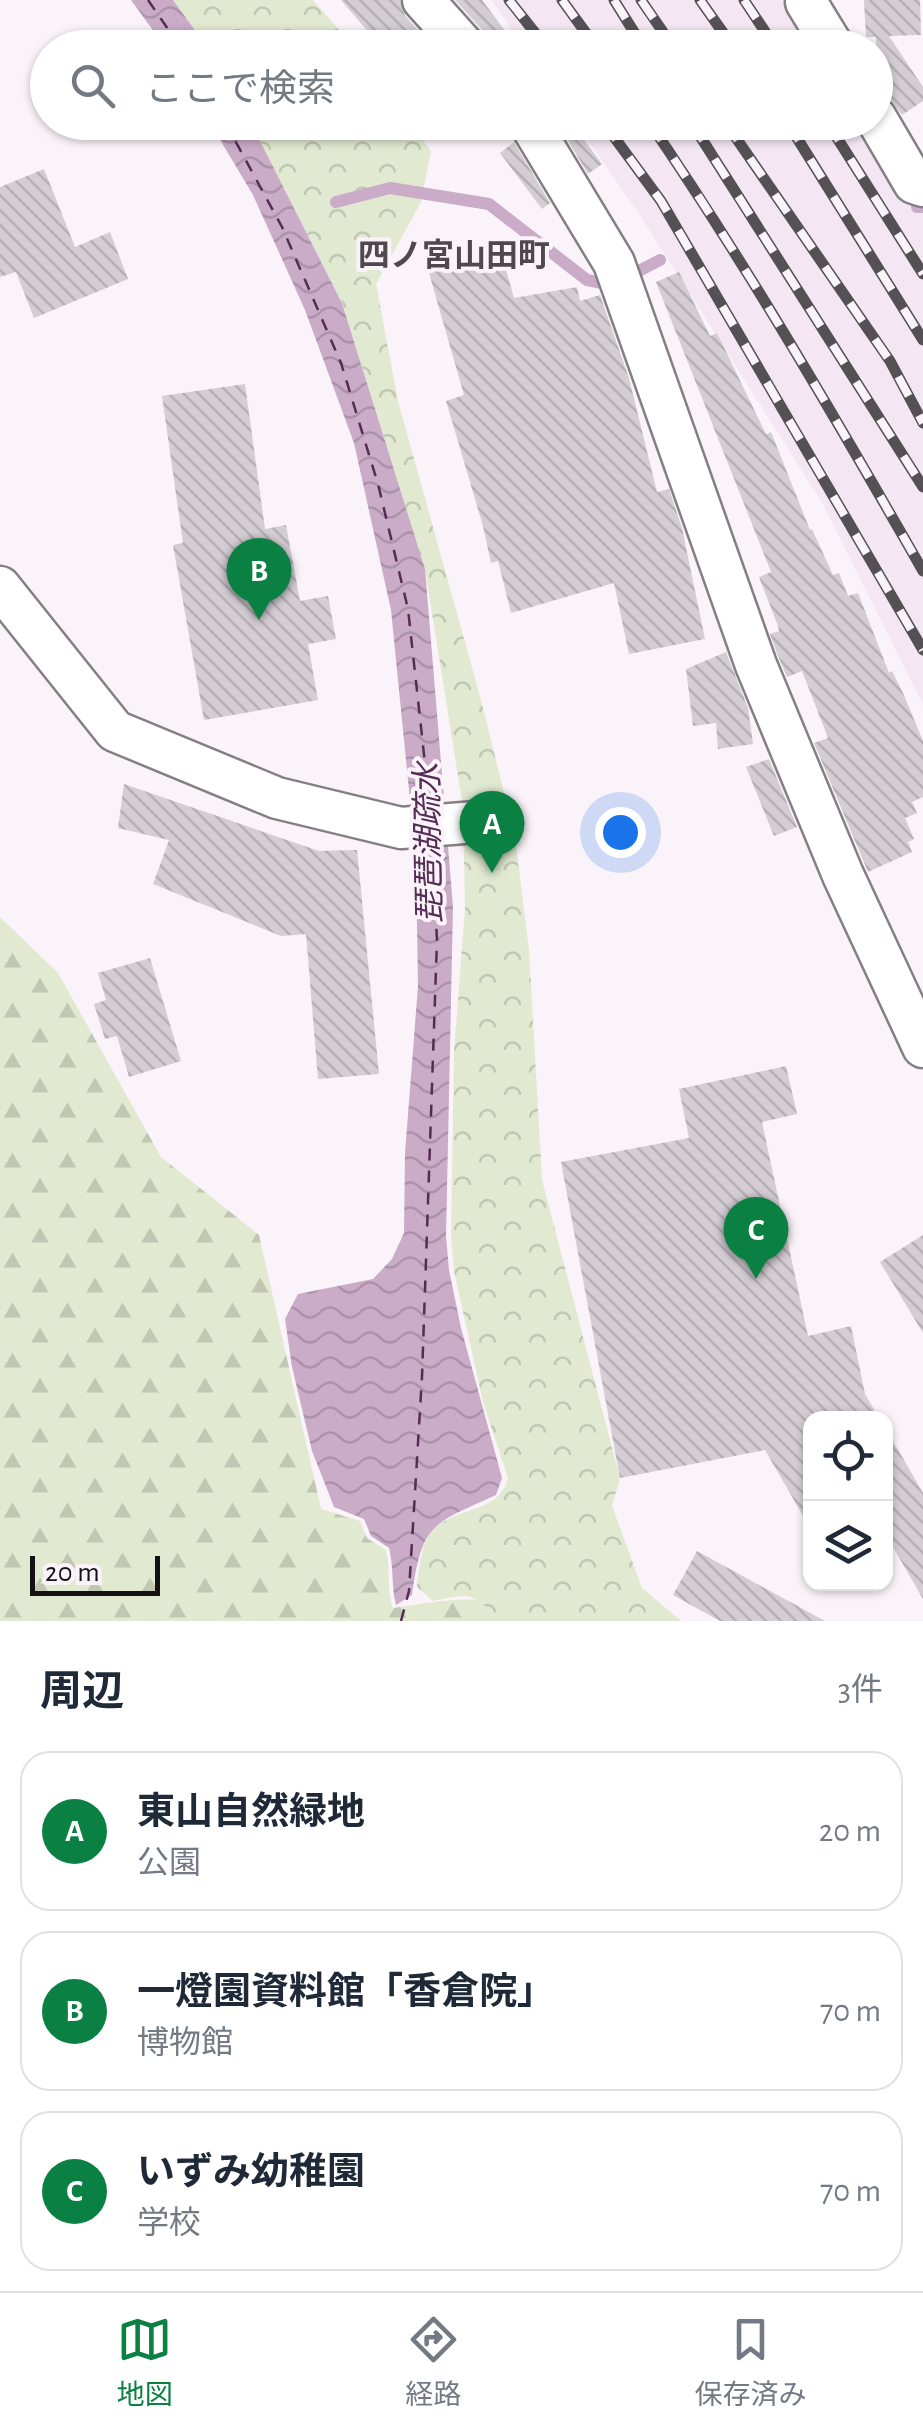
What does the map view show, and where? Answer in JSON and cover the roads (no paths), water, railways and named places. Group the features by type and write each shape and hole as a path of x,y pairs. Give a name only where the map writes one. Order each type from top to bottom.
{"street":[{"path":"423,0 450,30"},
{"path":"806,2 823,30"},
{"path":"540,140 614,263 756,665 844,875 923,1047"},
{"path":"889,140 914,183 923,186"},
{"path":"0,587 115,731 278,798 400,828 471,822"}],"water":[{"path":"131,0 173,0 195,30 153,30"},
{"name":"琵琶湖疏水","path":"220,140 260,140 342,303 425,569 453,907 446,1236 461,1328 502,1478 496,1495 434,1528 420,1553 412,1595 396,1605 389,1548 371,1536 364,1519 334,1507 312,1451 285,1319 298,1294 373,1279 392,1259 404,1233 405,1153 418,986 416,860 391,610 354,443 305,310 253,195"}],"waterway":[{"path":"336,202 390,188 489,204 587,280 612,285"},
{"path":"917,207 923,207"},
{"path":"633,274 660,260"}],"railway":[{"path":"509,0 533,30"},
{"path":"562,0 584,30"},
{"path":"614,0 633,30"},
{"path":"641,0 662,30"},
{"path":"700,0 721,30"},
{"path":"744,0 764,30"},
{"path":"616,140 661,201 923,650"},
{"path":"661,140 756,288 923,571"},
{"path":"702,140 923,487"},
{"path":"737,140 890,361 923,423"},
{"path":"798,140 923,340"},
{"path":"838,140 923,274"}],"place":[{"name":"一燈園資料館「香倉院」","path":"259,620"},
{"name":"東山自然緑地","path":"492,873"},
{"name":"いずみ幼稚園","path":"756,1279"}],"district":[{"name":"四ノ宮山田町","path":"454,256"}]}
